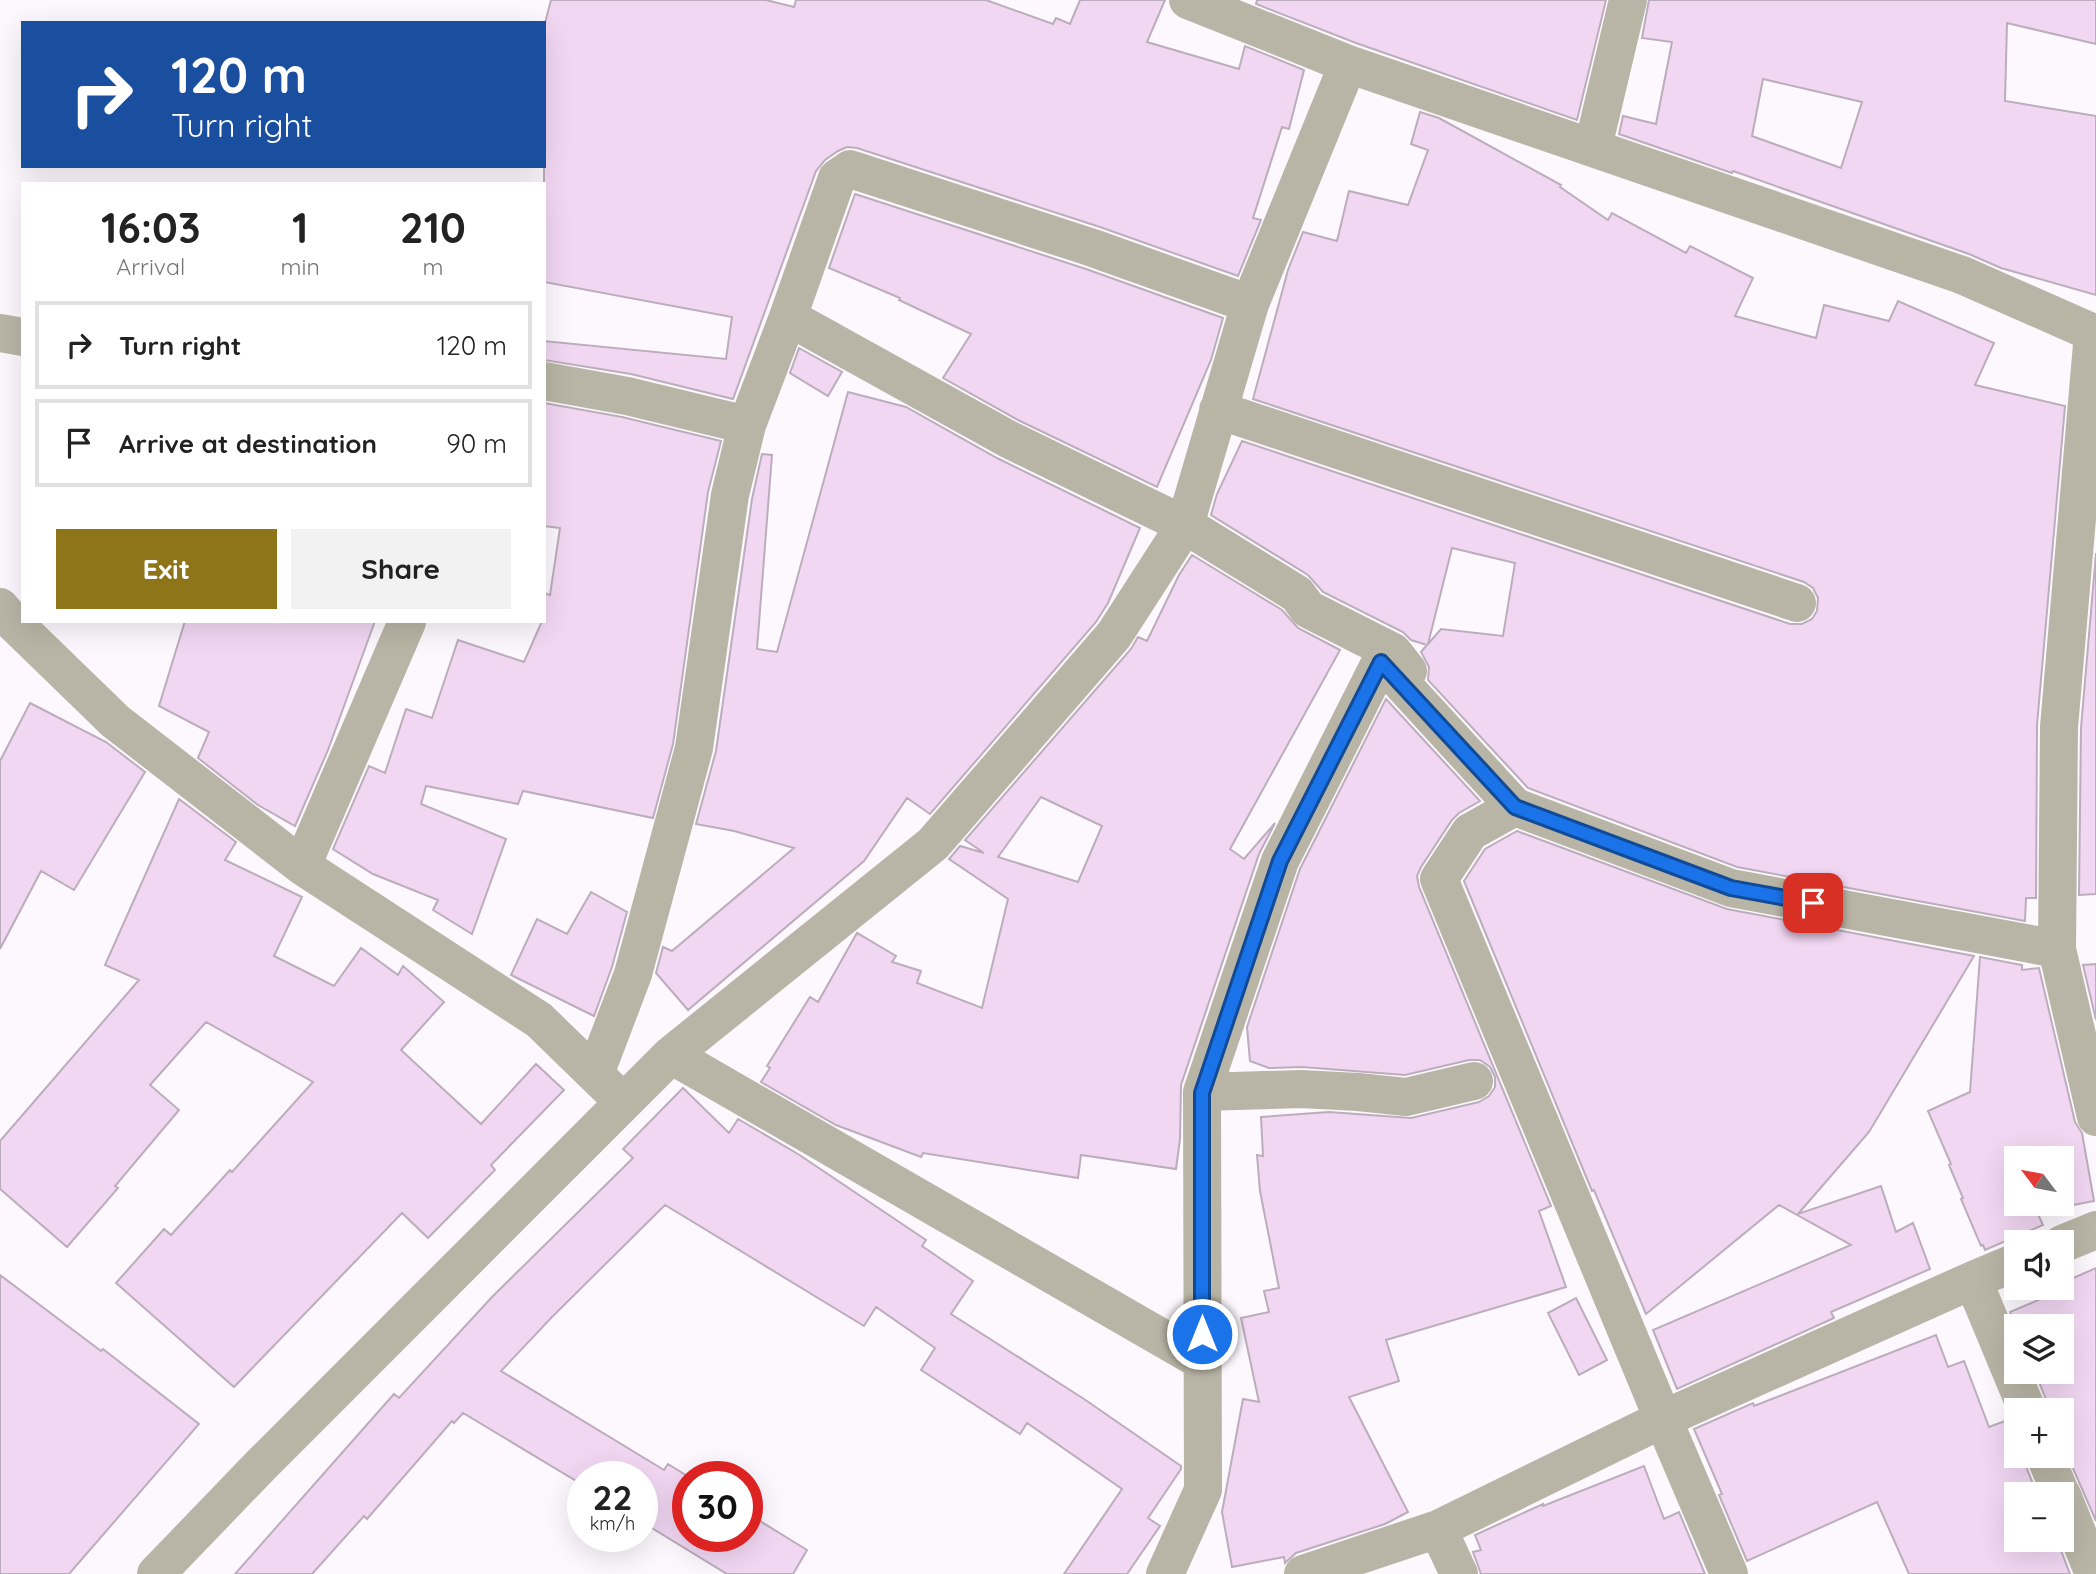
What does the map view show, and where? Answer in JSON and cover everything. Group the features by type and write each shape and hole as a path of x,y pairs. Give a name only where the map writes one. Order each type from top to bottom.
{"street":[{"path":"1188,0 1348,64 1962,275 2094,333 2059,727 2057,949 2096,1117"},
{"path":"1593,147 1628,0"},
{"path":"156,1574 262,1464 671,1055 933,844 1114,635 1185,525 1250,304 1348,64"},
{"path":"595,1074 634,974 694,748 730,495 747,425 837,178 850,169 1093,248 1250,304"},
{"path":"788,317 1008,439 1185,525 1297,594 1308,609 1394,652 1464,747 1515,807"},
{"path":"0,333 21,337"},
{"path":"546,381 627,396 747,425"},
{"path":"1218,410 1797,603"},
{"path":"302,866 407,623"},
{"path":"5,628 115,721 302,866 539,1020 623,1102"},
{"path":"1164,1574 1203,1490 1202,1093 1280,861 1381,662 1515,807 1731,888 2057,949"},
{"path":"1515,807 1470,832 1439,879 1662,1419 1729,1574"},
{"path":"671,1055 1202,1361"},
{"path":"1202,1093 1301,1089 1406,1097 1474,1081"},
{"path":"2074,1239 2096,1230"},
{"path":"1303,1574 1438,1529 1662,1419 2004,1267"},
{"path":"1973,1280 2022,1398"},
{"path":"2074,1526 2094,1574"},
{"path":"1438,1529 1459,1574"}],"building":[{"path":"551,0 766,0 794,7 796,0 986,0 1053,24 1056,18 1070,24 1080,0 1165,0 1147,42 1239,69 1245,46 1304,70 1289,129 1282,127 1253,218 1261,220 1238,276 1100,227 857,148 847,147 838,151 816,171 733,399 631,374 546,360 546,341 726,359 732,317 546,282 546,21"},
{"path":"1257,0 1606,0 1577,120 1356,43 1256,4"},
{"path":"1649,0 2096,0 2096,44 2007,23 2005,101 2096,116 2096,295 2001,268 1969,254 1733,171 1732,173 1619,134 1623,116 1656,124 1672,42 1642,38","holes":["1763,79 1862,102 1841,168 1752,136"]},
{"path":"1420,112 1439,118 1561,185 1560,187 1608,220 1612,213 1686,253 1690,246 1753,278 1735,316 1816,338 1824,305 1889,321 1898,301 1994,343 1975,385 2065,406 2037,725 2036,898 2026,898 2025,921 1737,867 1528,788 1428,680 1429,667 1421,652 1427,645 1411,640 1403,632 1323,592 1308,575 1211,515 1217,494 1242,441 1790,624 1802,624 1812,619 1817,611 1818,598 1813,588 1804,582 1253,399 1288,270 1303,232 1337,241 1349,191 1408,205 1428,150 1411,144","holes":["1452,548 1515,563 1503,636 1441,629 1428,644"]},
{"path":"855,194 1086,269 1223,318 1211,360 1157,487 1018,420 943,378 971,334 899,300 900,298 829,268"},
{"path":"799,348 842,372 828,396 790,373"},
{"path":"848,392 906,407 997,458 1140,528 1108,603 1096,622 930,814 907,798 864,861 688,1010 656,973 663,947 672,951 794,848 734,831 696,824 716,751 752,499 762,454 772,455 757,649 777,652"},
{"path":"546,403 622,417 721,441 708,492 673,744 653,818 523,791 518,804 426,786 421,804 506,839 472,934 433,910 438,900 373,874 333,849 369,766 385,773 406,709 432,718 458,640 524,662 541,623 546,623 546,594 550,595 560,528 546,526"},
{"path":"2096,553 2096,894 2079,895 2081,728"},
{"path":"1192,555 1282,610 1298,628 1340,650 1230,849 1244,859 1275,823 1259,854 1181,1085 1180,1139 1176,1169 1081,1155 1078,1178 923,1153 921,1157 836,1125 761,1082 770,1068 767,1066 810,997 818,1002 857,933 896,956 892,962 921,971 917,983 982,1008 1008,899 949,859 960,846 984,853 965,840 1131,649 1138,637 1147,641 1179,575","holes":["1041,797 1102,826 1078,882 998,857"]},
{"path":"184,623 374,623 328,750 295,826 258,805 198,758 209,732 159,706"},
{"path":"1386,699 1480,801 1452,820 1417,876 1419,887 1551,1206 1539,1211 1566,1287 1386,1340 1399,1381 1349,1397 1408,1512 1385,1524 1296,1553 1285,1563 1284,1557 1232,1567 1222,1512 1243,1399 1259,1402 1241,1318 1269,1312 1264,1291 1279,1288 1260,1191 1257,1155 1263,1156 1261,1117 1329,1112 1411,1118 1479,1102 1489,1096 1495,1087 1495,1077 1490,1067 1480,1060 1469,1060 1405,1075 1302,1067 1269,1068 1250,1061 1247,1027 1300,869"},
{"path":"30,703 106,742 145,772 74,890 41,871 0,949 0,761"},
{"path":"179,799 236,842 225,860 302,897 274,956 334,986 361,948 398,975 403,966 444,1002 401,1050 481,1124 536,1064 564,1090 491,1165 495,1170 428,1238 402,1213 234,1387 116,1283 164,1229 171,1235 313,1082 206,1022 150,1085 179,1110 115,1186 118,1188 67,1247 0,1189 0,1141 139,980 105,965"},
{"path":"1517,831 1727,909 1974,956 1869,1132 1798,1214 1881,1186 1896,1232 1913,1223 1930,1269 1831,1312 1834,1318 1677,1389 1653,1330 1851,1245 1779,1205 1646,1314 1594,1190 1592,1191 1464,881 1485,849"},
{"path":"591,892 627,912 612,967 594,1016 511,975 537,919 567,934"},
{"path":"1980,957 2022,965 2022,970 2039,968 2075,1122 2082,1133 2094,1201 2074,1205 2074,1146 2004,1146 2004,1216 2039,1216 2043,1225 2031,1230 2004,1230 2004,1242 1985,1250 1961,1199 1963,1198 1949,1165 1951,1164 1928,1111 1970,1092"},
{"path":"2096,964 2096,1020 2083,965"},
{"path":"683,1088 729,1133 738,1119 798,1154 926,1240 922,1246 973,1281 951,1314 1084,1399 1181,1466 1148,1518 1160,1526 1127,1574 1064,1574 1122,1489 1027,1423 1020,1434 921,1370 935,1348 876,1307 864,1326 665,1205 501,1371 649,1461 567,1461 567,1475 463,1413 454,1423 452,1421 367,1519 364,1516 312,1574 235,1574 394,1394 399,1398 492,1297 633,1158 623,1149"},
{"path":"2096,1268 2096,1521 2073,1468 2074,1398 2045,1398 2040,1384 2074,1384 2074,1314 2010,1312 2039,1300 2074,1300 2074,1278"},
{"path":"0,1275 101,1351 103,1349 199,1424 69,1574 0,1574"},
{"path":"1576,1298 1607,1360 1579,1375 1548,1313"},
{"path":"1936,1335 1948,1367 1964,1361 1989,1427 2004,1421 2004,1468 2027,1468 2032,1482 2004,1482 2004,1552 2062,1552 2070,1574 1909,1574 1877,1502 1747,1561 1694,1429 1753,1403 1754,1406"},
{"path":"668,1464 672,1466 672,1540 658,1532 658,1466 664,1470"},
{"path":"1644,1466 1664,1519 1679,1512 1705,1574 1481,1574 1473,1552 1481,1550 1475,1535 1543,1504"},
{"path":"763,1523 807,1550 793,1574 727,1574 691,1552 763,1552"}],"route":[{"path":"1202,1334 1202,1093 1280,861 1381,662 1515,807 1731,888 1813,903"}]}
